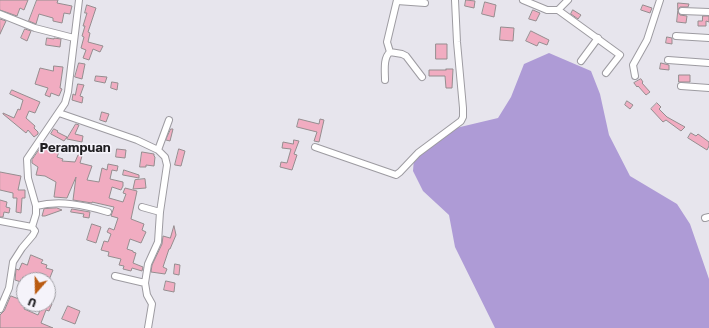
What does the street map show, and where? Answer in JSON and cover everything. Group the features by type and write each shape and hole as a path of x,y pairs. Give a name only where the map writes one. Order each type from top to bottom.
{"street":[{"path":"0,309 2,300 11,280 11,268 13,262 22,248 35,233 32,227 36,214 36,206 28,178 27,160 65,103 68,92 79,0"},
{"path":"315,147 396,175 418,153 460,121 464,113 457,42 455,0"},
{"path":"523,0 547,10 558,10 620,55 606,73"},
{"path":"558,10 568,0"},
{"path":"635,76 633,65 647,40 660,0"},
{"path":"390,52 387,42 397,1 425,3"},
{"path":"682,11 709,12"},
{"path":"0,14 35,28 74,38"},
{"path":"676,36 709,38"},
{"path":"581,61 598,38"},
{"path":"390,52 406,56 422,78"},
{"path":"385,80 385,59 386,55 390,52"},
{"path":"668,60 709,63"},
{"path":"681,86 709,88"},
{"path":"59,113 137,140 158,150 164,155 167,162 160,212 158,242 148,264 145,283 147,295 152,304 148,328"},
{"path":"158,150 169,120"},
{"path":"36,206 54,203 71,204 86,206 108,212"},
{"path":"142,207 160,212"},
{"path":"0,222 32,227"},
{"path":"115,276 145,283"}],"shaded area":[{"path":"549,53 591,71 600,94 609,135 630,176 677,204 690,224 709,279 709,328 495,328 455,247 449,215 423,191 413,171 414,158 456,128 498,118 511,97 524,64"}],"building":[{"path":"0,0 28,0 24,10 20,8 17,16 0,10"},
{"path":"37,0 58,0 57,3 72,6 70,14 64,13 62,23 53,21 53,18 39,14 36,24 29,21"},
{"path":"466,0 475,1 474,8 465,6"},
{"path":"485,2 496,5 494,17 482,14"},
{"path":"678,3 689,4 688,7 680,7 678,10"},
{"path":"87,5 96,8 88,32 90,33 88,42 103,46 100,52 93,49 89,60 83,58 86,50 81,48 84,37 82,36 85,26 83,26 87,13 85,13"},
{"path":"643,5 652,8 650,13 641,10"},
{"path":"533,10 540,13 536,21 529,19"},
{"path":"573,10 581,15 578,19 571,14"},
{"path":"678,11 680,15 687,16 686,23 677,22"},
{"path":"703,16 709,16 709,22 706,21 706,26 698,26 698,21 702,21"},
{"path":"0,19 6,21 0,34"},
{"path":"501,27 514,28 513,41 500,40"},
{"path":"25,29 31,31 27,41 21,38"},
{"path":"531,31 549,40 547,45 539,42 537,46 526,41"},
{"path":"667,37 672,38 672,44 666,43"},
{"path":"47,38 61,39 60,47 46,45"},
{"path":"436,44 447,44 447,59 436,59"},
{"path":"79,63 85,64 82,79 75,77"},
{"path":"661,63 669,65 669,70 660,69"},
{"path":"54,66 63,67 60,88 62,89 59,96 51,93 50,97 45,95 48,88 35,84 40,68 53,71"},
{"path":"453,69 452,88 446,88 445,76 429,76 429,70"},
{"path":"679,75 690,75 690,82 679,82"},
{"path":"96,76 107,77 105,83 95,81"},
{"path":"641,79 643,82 642,83 650,92 646,95 634,83"},
{"path":"112,82 118,83 117,90 111,88"},
{"path":"78,84 84,85 80,96 83,97 82,103 72,100"},
{"path":"12,90 40,102 35,113 29,111 26,118 35,126 34,128 38,132 38,134 34,137 28,130 26,133 3,114 14,118 18,109 20,110 23,100 10,94"},
{"path":"627,101 633,105 630,109 625,105"},
{"path":"657,103 661,107 659,109 667,117 685,127 681,131 666,120 663,122 651,109"},
{"path":"102,112 109,114 106,122 100,120"},
{"path":"299,119 319,124 320,119 324,120 319,142 314,141 317,132 297,127"},
{"path":"76,124 79,125 75,134 83,136 82,142 67,139"},
{"path":"54,129 67,137 64,141 51,134"},
{"path":"171,129 173,129 170,141 166,140"},
{"path":"691,133 696,136 698,134 709,142 707,150 688,138"},
{"path":"294,140 299,141 294,154 297,155 292,170 280,167 281,162 287,163 291,149 282,148 283,142 293,144"},
{"path":"44,143 59,152 57,157 63,159 62,161 75,162 78,155 82,156 80,163 92,166 87,180 99,182 102,168 107,170 108,164 118,166 117,171 112,170 110,179 123,182 123,186 121,190 112,187 109,198 123,202 126,194 123,193 125,188 137,191 131,219 144,224 142,230 146,232 141,243 130,239 127,249 136,253 133,263 143,267 142,271 132,268 131,271 123,269 124,266 119,265 121,259 108,256 109,252 101,250 104,241 108,242 111,234 107,232 109,228 114,230 118,218 111,216 114,207 92,202 73,200 76,177 67,198 54,197 56,182 45,176 36,175 38,167 32,163 32,160"},
{"path":"117,149 126,150 125,158 116,157"},
{"path":"179,149 185,151 181,166 175,165"},
{"path":"142,152 154,154 154,166 146,165 146,167 140,167"},
{"path":"124,170 139,175 139,178 123,175"},
{"path":"0,172 21,176 18,190 25,190 25,198 22,198 21,213 16,212 17,198 13,198 13,193 0,190"},
{"path":"145,179 146,188 133,189 135,180"},
{"path":"0,200 7,202 6,207 10,208 9,213 4,212 3,217 0,217"},
{"path":"57,208 62,210 42,216 44,209"},
{"path":"72,209 90,212 89,218 83,217 84,214 71,212"},
{"path":"92,224 101,227 96,243 87,240"},
{"path":"174,226 176,235 169,249 163,267 167,269 165,274 151,272 152,265 162,244 163,236 170,238"},
{"path":"31,255 43,260 41,263 47,265 46,268 53,270 52,272 16,272 15,280 16,269 19,270 22,263 27,265"},
{"path":"175,264 180,265 179,275 174,274"},
{"path":"166,281 175,283 174,292 164,290"},
{"path":"11,296 16,298 16,312 31,312 38,315 39,312 45,312 41,323 53,328 0,328 0,315 4,311"},
{"path":"68,306 80,311 75,324 62,319"}],"district":[{"name":"Perampuan","path":"75,148"}]}
